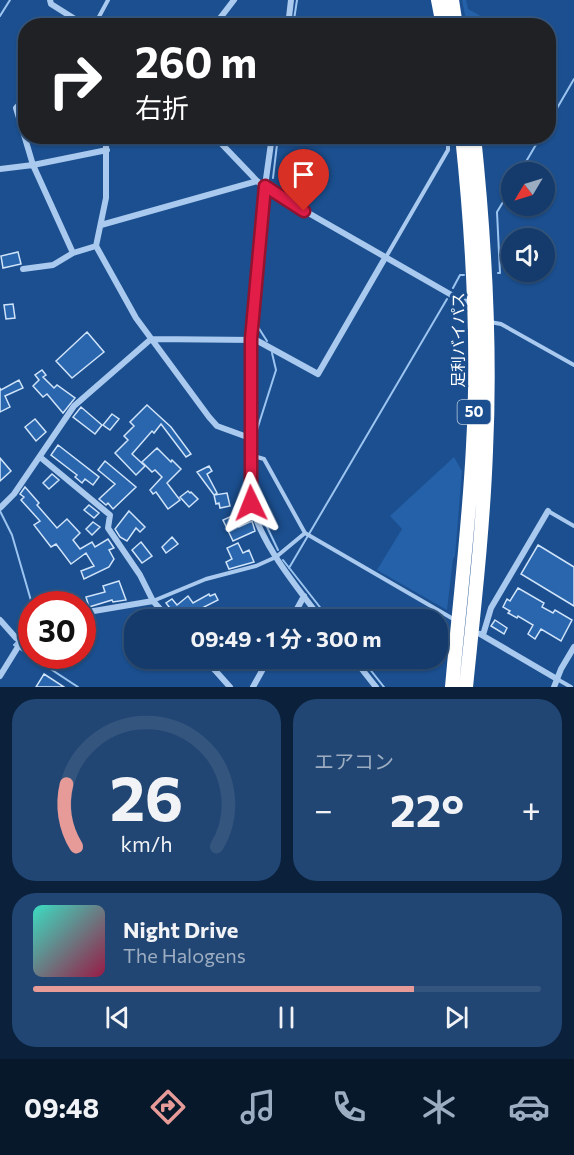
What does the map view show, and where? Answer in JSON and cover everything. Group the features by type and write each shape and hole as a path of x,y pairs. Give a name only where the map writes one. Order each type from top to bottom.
{"highway":[{"path":"438,0 441,18"},
{"path":"452,0 455,18"},
{"name":"足利バイパス","path":"452,687 473,445 475,303 463,144"},
{"name":"足利バイパス","path":"466,687 477,634 487,449 484,233 475,144"}],"street":[{"path":"50,0 51,4 73,18"},
{"path":"220,18 234,0"},
{"path":"289,18 291,0"},
{"path":"27,144 33,165 73,252"},
{"path":"107,144 106,198 96,246 136,318 217,426 250,438"},
{"path":"222,144 257,181 270,191 462,301 475,303"},
{"path":"271,144 251,339 251,503 276,557 314,609"},
{"path":"0,169 33,165 107,150"},
{"path":"101,225 257,181"},
{"path":"23,269 53,265 73,252 96,246"},
{"path":"0,508 14,494 74,406 151,339 256,340 318,374 385,258"},
{"path":"40,457 110,514 108,528 160,609"},
{"path":"548,511 477,634 557,679"},
{"path":"297,609 304,596"},
{"path":"96,611 153,601"},
{"path":"0,620 18,640"},
{"path":"0,676 18,647"},
{"path":"554,687 574,647"},
{"path":"214,669 230,687"},
{"path":"253,687 263,669"},
{"path":"362,669 376,687"}],"lane":[{"path":"98,18 108,0"},
{"path":"385,258 448,150 448,144"},
{"path":"487,321 501,324 574,365"},
{"path":"250,455 264,459 305,533 458,621"},
{"path":"548,511 574,526"},
{"path":"153,601 206,579 256,566 276,557 305,533"},
{"path":"557,679 571,687"}],"shaded area":[{"path":"462,0 466,0 468,9 484,18 466,18"},
{"path":"454,457 462,471 455,556 447,609 377,570 402,529 390,516"}],"building":[{"path":"18,252 21,264 3,268 1,256"},
{"path":"13,304 15,318 6,319 4,305"},
{"path":"87,332 104,352 72,378 56,361"},
{"path":"42,370 46,375 43,377 54,388 57,385 75,398 63,413 47,394 43,397 33,386 39,380 35,375"},
{"path":"19,380 23,388 5,396 10,407 0,412 0,388 1,390"},
{"path":"147,405 171,427 191,454 186,457 161,424 132,454 145,466 136,475 115,453 128,440 124,436 134,426 130,422"},
{"path":"81,407 102,425 95,434 73,417"},
{"path":"112,414 119,419 110,430 103,425"},
{"path":"35,419 46,432 36,441 25,427"},
{"path":"58,445 99,477 93,485 85,479 82,483 75,477 77,475 51,455"},
{"path":"157,448 181,469 167,483 180,500 168,509 156,492 153,494 150,490 162,477 155,470 152,472 142,462"},
{"path":"0,458 11,471 0,481"},
{"path":"105,461 136,487 113,509 108,503 106,505 99,499 115,484 98,470"},
{"path":"209,466 212,471 207,474 217,493 214,495 197,472"},
{"path":"52,474 59,480 49,489 43,483"},
{"path":"25,487 57,528 67,519 80,533 73,540 80,549 92,542 95,547 108,539 114,548 109,550 114,559 109,567 84,579 81,571 94,566 86,553 71,564 56,544 51,547 34,525 40,521 21,500 24,497 20,494"},
{"path":"188,491 198,499 189,507 180,497"},
{"path":"227,493 230,506 220,508 219,503 216,504 214,495"},
{"path":"89,505 99,513 94,518 84,510"},
{"path":"129,511 145,527 140,532 136,528 127,541 120,537 115,529"},
{"path":"234,515 239,527 252,521 255,531 233,541 223,520"},
{"path":"93,522 100,527 92,535 86,529"},
{"path":"172,537 178,544 166,553 162,547"},
{"path":"141,542 152,556 142,563 132,550"},
{"path":"238,543 243,553 249,550 254,562 229,569 226,562 232,559 227,548"},
{"path":"538,545 574,567 574,606 521,574"},
{"path":"119,581 126,600 113,602 112,600 96,605 96,594 105,592 103,586"},
{"path":"518,588 544,603 542,607 553,613 555,610 572,620 561,641 541,629 535,639 528,634 533,625 508,613 510,611 503,607 507,599 510,601"},
{"path":"209,594 210,596 215,594 218,600 200,609 171,609 166,603 172,599 177,605 188,596 193,603"},
{"path":"495,620 507,628 504,634 491,626"},
{"path":"44,674 64,687 36,687"}],"waterway":[{"path":"0,16 10,0"},
{"path":"294,18 297,0"},
{"path":"556,110 574,79"},
{"path":"273,178 277,144"},
{"path":"526,162 536,144"},
{"path":"267,341 258,327 269,205"},
{"path":"498,273 500,273 497,212 501,205"},
{"path":"453,288 460,275 464,275"},
{"path":"289,568 447,299"},
{"path":"255,452 256,433 276,370 272,353"},
{"path":"255,461 257,506 278,550"},
{"path":"0,511 12,535 28,591"},
{"path":"283,560 321,609"},
{"path":"18,641 14,645 18,648"},
{"path":"51,669 78,687"},
{"path":"370,669 384,687"}],"route":[{"path":"251,503 249,493 251,339 265,186 304,211"}]}
